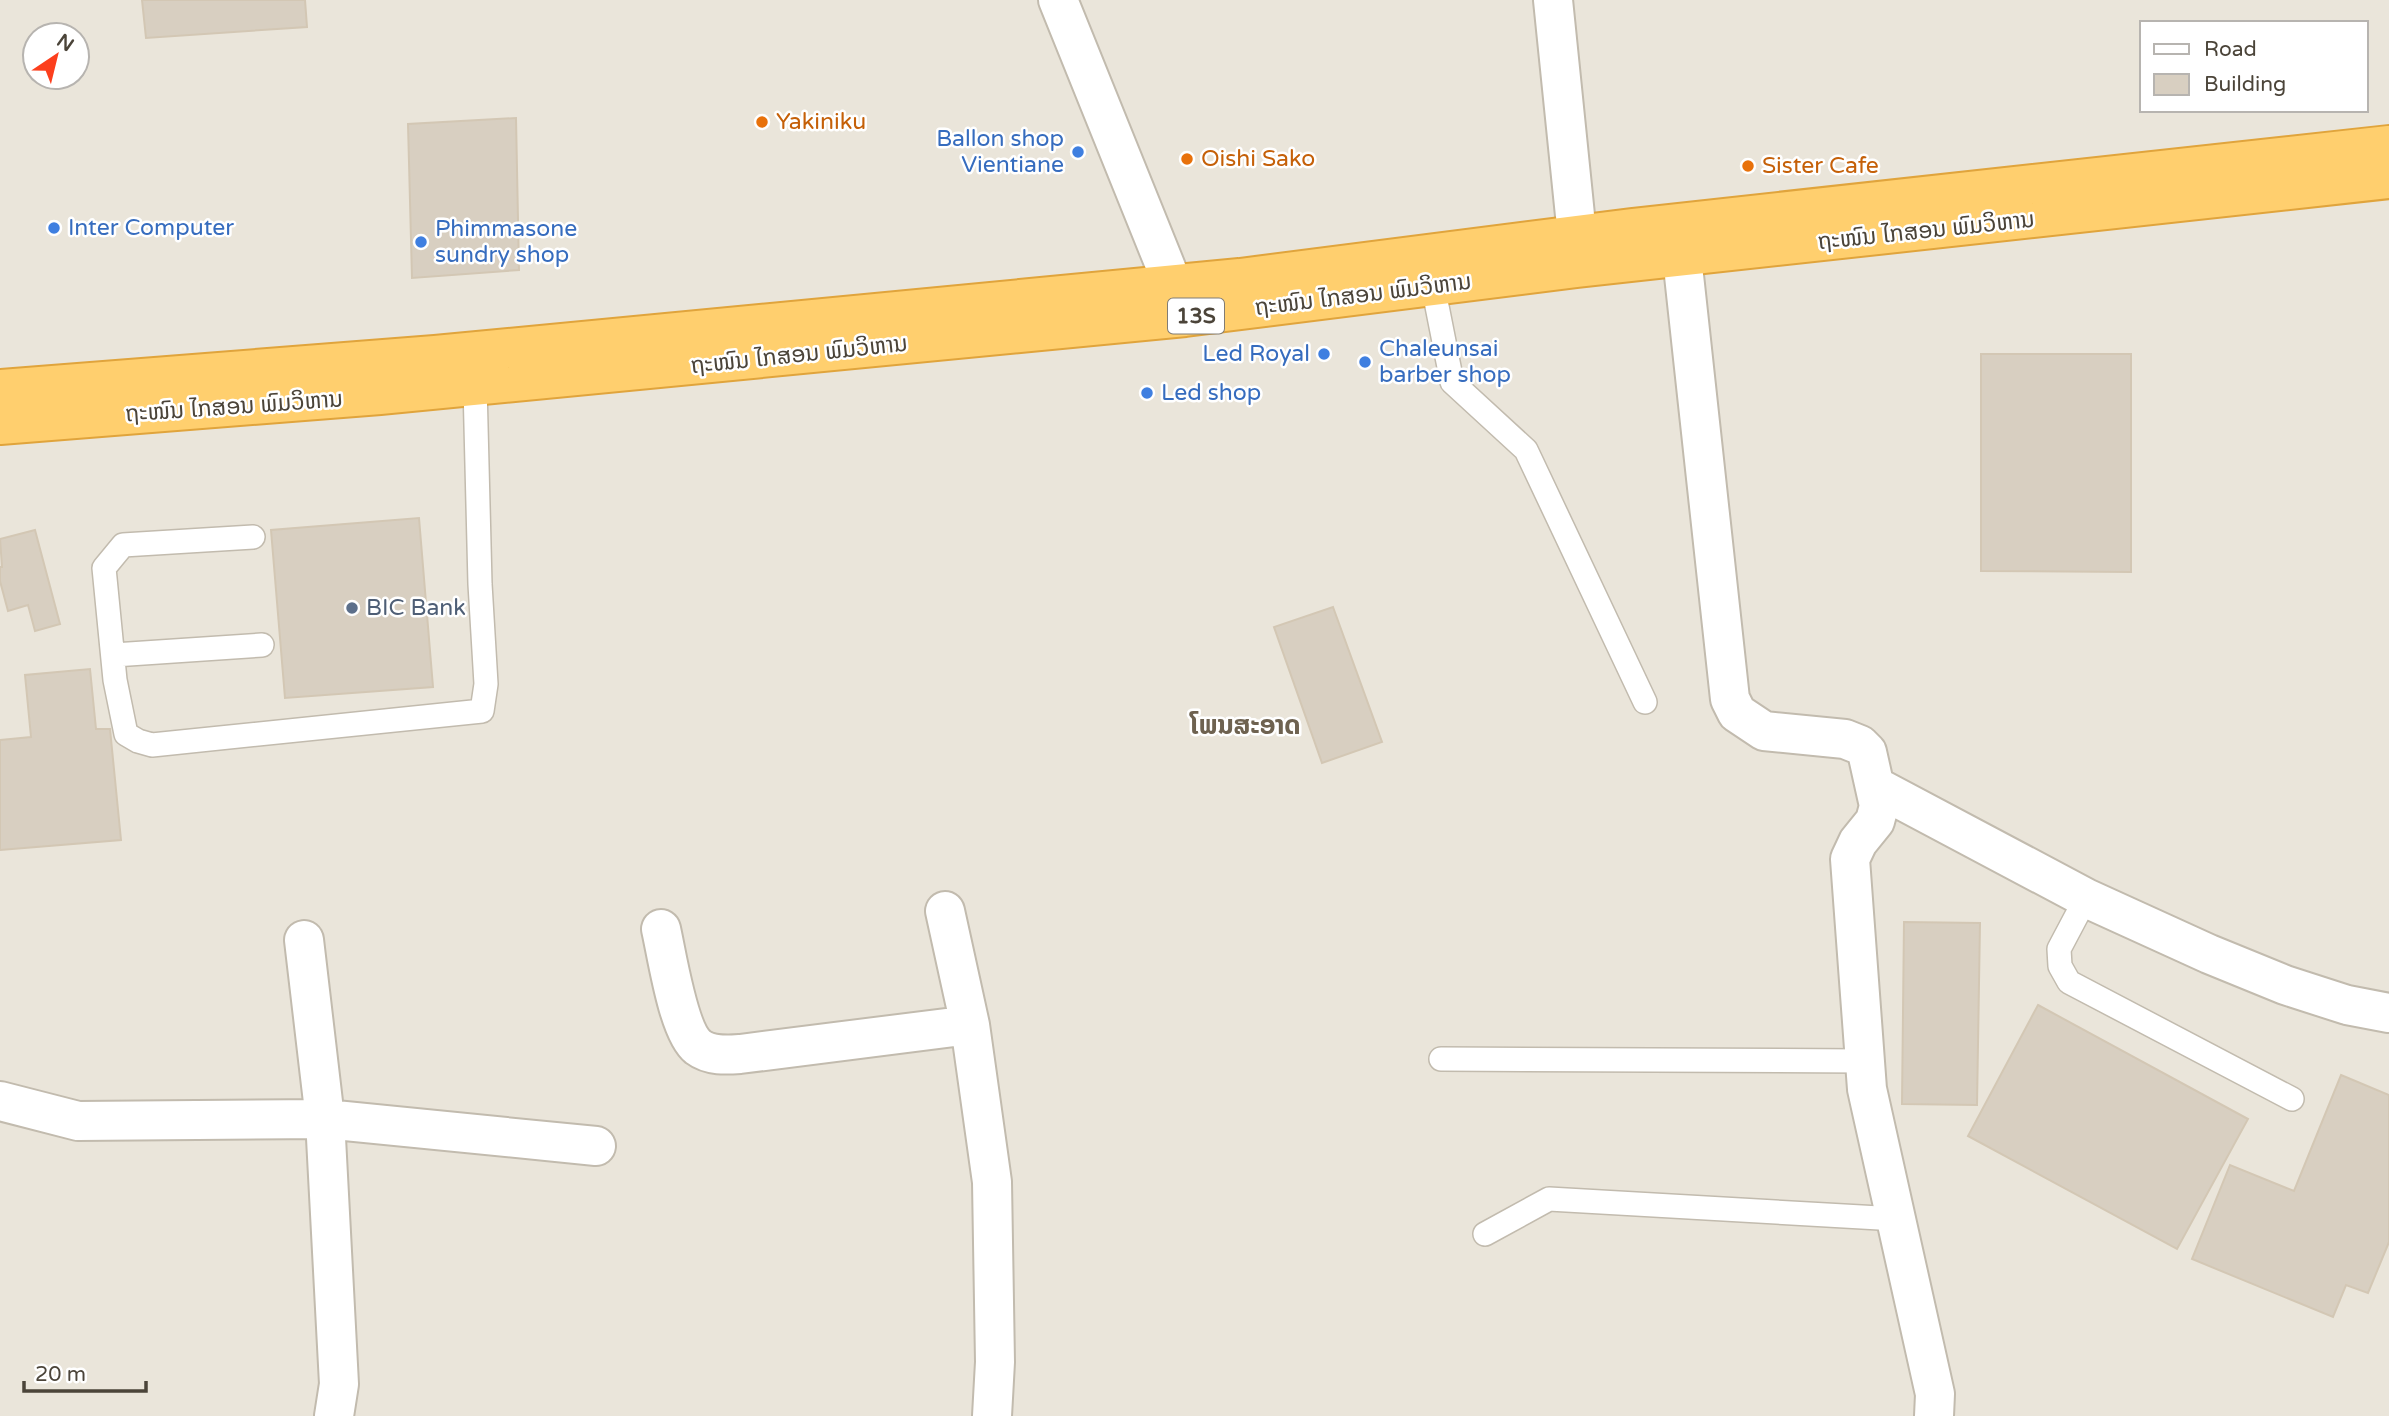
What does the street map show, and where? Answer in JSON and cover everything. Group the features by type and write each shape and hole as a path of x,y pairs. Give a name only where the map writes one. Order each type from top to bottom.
{"highway":[{"name":"ຖະໜົນ ໄກສອນ ພົມວິຫານ","path":"1,421 449,354 1172,285 1577,236 2389,145"},
{"name":"ຖະໜົນ ໄກສອນ ພົມວິຫານ","path":"1,421 475,386 1185,317 1682,257 2389,179"}],"street":[{"path":"1058,0 1172,285"},
{"path":"1553,0 1577,236"},
{"path":"1682,257 1730,699 1737,713 1764,732 1844,739 1860,745 1870,760 1879,806 1875,821 1858,842 1850,859 1864,1061 1867,1089 1935,1394 1934,1416"},
{"path":"1875,786 2086,898 2285,985 2347,1006 2389,1013"},
{"path":"945,911 970,1025 992,1182 995,1362 992,1416"},
{"path":"661,929 682,1020 697,1047 716,1055 970,1025"},
{"path":"304,940 325,1119 339,1384 334,1416"},
{"path":"0,1101 78,1121 325,1119 596,1146"}],"lane":[{"path":"1433,286 1452,382 1526,450 1645,702"},
{"path":"253,537 123,545 104,568 116,680 125,734 152,745 482,711 486,684 480,584 475,386"},
{"path":"114,655 262,645"},
{"path":"2086,898 2059,949 2060,966 2069,982 2292,1099"},
{"path":"1441,1059 1864,1061"},
{"path":"1485,1234 1549,1199 1897,1219"}],"shaded area":[{"path":"0,0 2389,0 2389,1416 0,1416"}],"building":[{"path":"142,0 305,0 307,27 146,38"},
{"path":"516,118 519,270 412,278 408,124"},
{"path":"1981,354 2131,354 2131,572 1981,571"},
{"name":"BIC Bank","path":"419,518 433,687 285,698 271,530"},
{"path":"35,530 60,624 35,631 28,605 8,611 0,581 0,539"},
{"path":"1333,607 1382,742 1322,763 1274,627"},
{"path":"90,669 96,729 110,729 121,840 0,850 0,740 31,737 25,675"},
{"path":"1904,922 1980,923 1977,1105 1902,1104"},
{"path":"2038,1005 2248,1119 2177,1249 1968,1136"},
{"path":"2341,1075 2389,1095 2389,1242 2368,1293 2346,1285 2333,1317 2192,1259 2230,1165 2294,1191"}],"place":[{"name":"Yakiniku","path":"762,122"},
{"name":"Ballon shop Vientiane","path":"1078,152"},
{"name":"Oishi Sako","path":"1187,159"},
{"name":"Sister Cafe","path":"1748,166"},
{"name":"Inter Computer","path":"54,228"},
{"name":"Phimmasone sundry shop","path":"421,242"},
{"name":"Led Royal","path":"1324,354"},
{"name":"Chaleunsai barber shop","path":"1365,362"},
{"name":"Led shop","path":"1147,393"},
{"name":"BIC Bank","path":"352,608"}],"district":[{"name":"ໂພນສະອາດ","path":"1245,725"}]}
